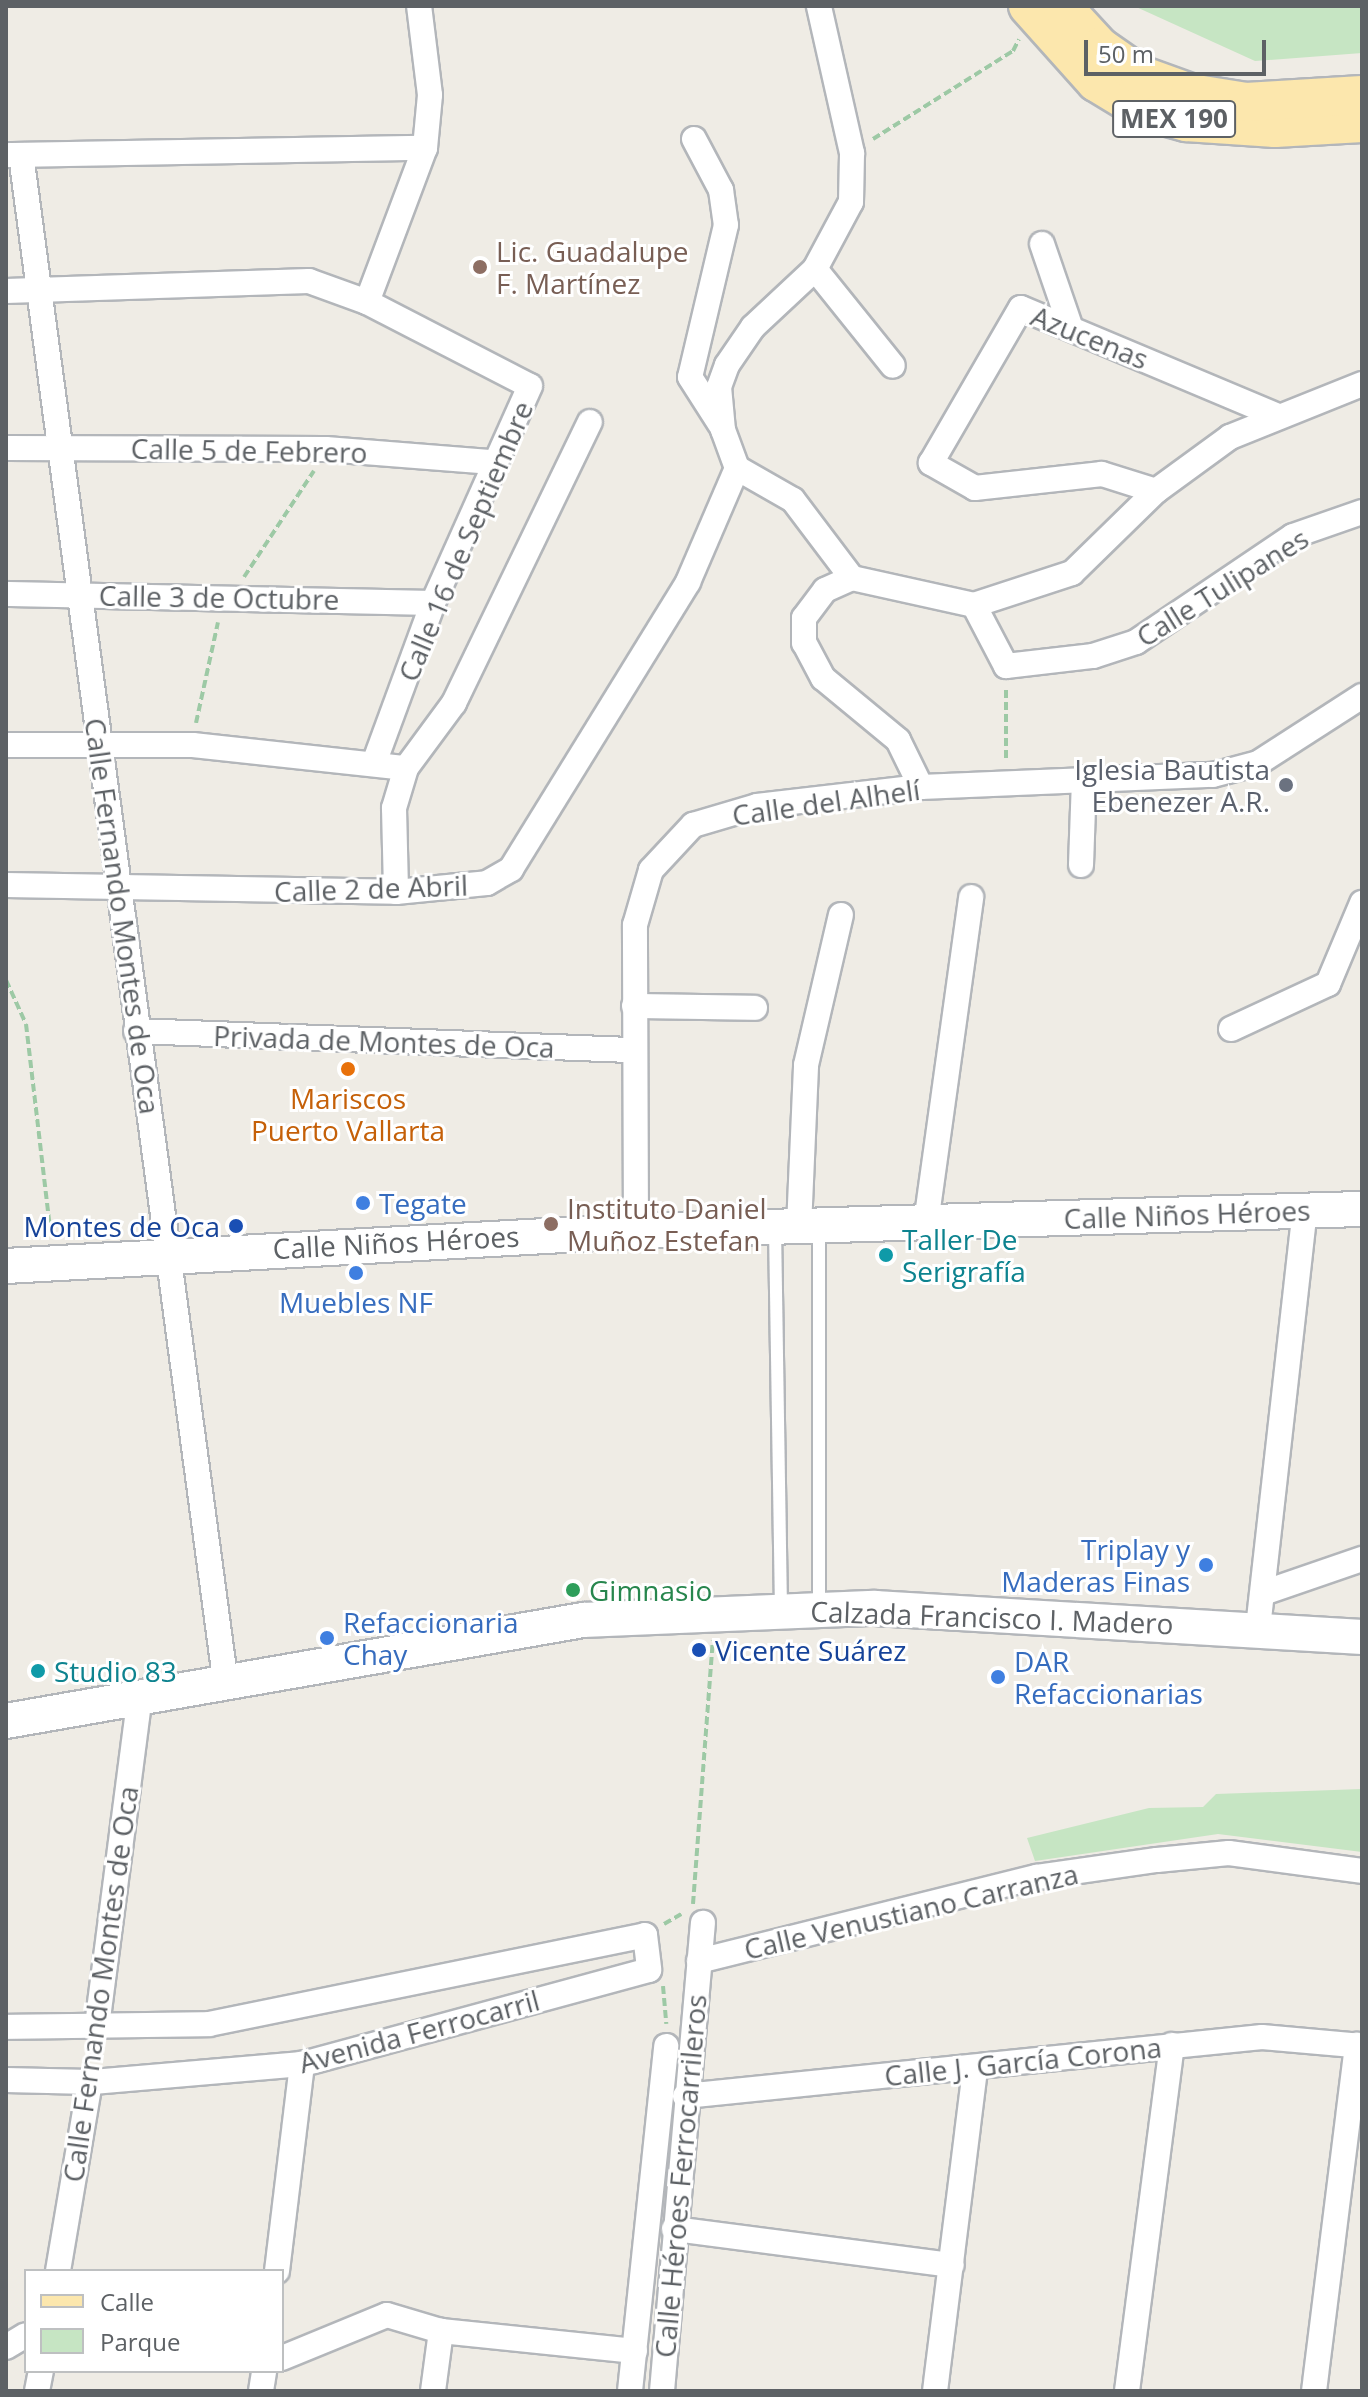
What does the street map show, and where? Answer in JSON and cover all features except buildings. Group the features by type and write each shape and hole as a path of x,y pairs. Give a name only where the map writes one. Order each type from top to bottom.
{"main road":[{"name":"MEX 190","path":"1062,6 1130,68 1190,93 1246,102 1362,95"},
{"name":"MEX 190","path":"1024,19 1096,82 1142,110 1186,122 1275,128 1362,123"},
{"name":"Calle Niños Héroes","path":"6,1266 172,1253 636,1231 1362,1209"},
{"name":"Calzada Francisco I. Madero","path":"6,1721 225,1678 583,1620 819,1609 1258,1628 1362,1637"}],"street":[{"path":"367,302 425,148 430,95 419,6"},
{"path":"723,430 719,387 727,365 753,327 815,269 846,220 852,153 819,6"},
{"path":"694,139 721,190 726,225 690,377 723,430 737,468 800,507 852,578"},
{"path":"14,155 425,148"},
{"name":"Calle Fernando Montes de Oca","path":"14,155 40,290 116,891 172,1253 225,1678"},
{"path":"1042,244 1070,326"},
{"path":"815,269 893,366"},
{"name":"Calle 16 de Septiembre","path":"6,291 309,281 367,302 530,386 492,462 433,603 375,761"},
{"name":"Azucenas","path":"1156,491 1102,474 975,488 931,463 1021,308 1278,416"},
{"path":"921,787 898,740 823,678 804,643 804,618 825,590 852,578 974,605 1072,573 1156,491 1230,437 1362,384"},
{"path":"396,892 394,808 406,768 454,703 590,422"},
{"name":"Calle 5 de Febrero","path":"6,448 326,449 492,462"},
{"name":"Calle 2 de Abril","path":"6,885 116,891 396,892 487,883 511,869 688,582 737,468"},
{"name":"Calle Tulipanes","path":"1006,666 1093,656 1136,642 1293,536 1362,512"},
{"name":"Calle 3 de Octubre","path":"6,594 231,594 433,603"},
{"path":"974,605 1006,666"},
{"name":"Calle del Alhelí","path":"636,1231 633,1050 635,925 651,870 693,825 757,806 921,787 1006,780 1213,775 1258,763 1362,696"},
{"path":"6,745 193,745 375,761 406,768"},
{"path":"1081,865 1084,778"},
{"path":"926,1223 971,897"},
{"path":"1231,1029 1328,984 1362,903"},
{"path":"798,1226 806,1065 841,915"},
{"path":"634,1006 755,1008"},
{"name":"Privada de Montes de Oca","path":"136,1031 633,1050"},
{"path":"1258,1628 1266,1592 1305,1209"},
{"path":"1266,1592 1362,1559"},
{"name":"Calle Fernando Montes de Oca","path":"97,2026 140,1697"},
{"name":"Calle Venustiano Carranza","path":"699,1961 1037,1877 1157,1860 1229,1853 1362,1871"},
{"name":"Calle Héroes Ferrocarrileros","path":"662,2391 699,1961 698,1915"},
{"path":"6,2027 209,2024 645,1935 649,1970"},
{"name":"Avenida Ferrocarril","path":"6,2080 90,2082 302,2064 649,1970"},
{"name":"Calle J. García Corona","path":"685,2096 1262,2037 1359,2045"},
{"path":"1127,2391 1172,2045"},
{"path":"1314,2391 1359,2045"},
{"path":"630,2391 666,2046"},
{"path":"277,2269 302,2064"},
{"path":"935,2391 975,2068"},
{"name":"Calle Fernando Montes de Oca","path":"58,2269 90,2082"},
{"path":"674,2229 952,2265"},
{"path":"284,2357 387,2315 441,2331 635,2351"},
{"path":"433,2391 441,2331"},
{"path":"6,2347 24,2336"}],"lane":[{"path":"798,1226 819,1609"},
{"path":"781,1611 798,1226"}],"path":[{"path":"852,153 1013,51 1024,19"},
{"path":"193,745 200,684 231,594 326,449"},
{"path":"1006,666 1006,780"},
{"path":"6,980 26,1024 54,1263"},
{"path":"645,1935 698,1915 715,1615"},
{"path":"649,1970 666,1989 666,2046"}],"green space":[{"path":"1134,6 1362,6 1362,53 1255,61"},
{"path":"1362,1789 1362,1852 1218,1834 1035,1861 1027,1838 1149,1808 1203,1807 1216,1794"}],"place":[{"name":"Lic. Guadalupe F. Martínez","path":"480,267"},
{"name":"Iglesia Bautista Ebenezer A.R.","path":"1286,785"},
{"name":"Mariscos Puerto Vallarta","path":"348,1069"},
{"name":"Tegate","path":"363,1203"},
{"name":"Instituto Daniel Muñoz Estefan","path":"551,1224"},
{"name":"Montes de Oca","path":"236,1226"},
{"name":"Taller De Serigrafía","path":"886,1255"},
{"name":"Muebles NF","path":"356,1273"},
{"name":"Triplay y Maderas Finas","path":"1206,1565"},
{"name":"Gimnasio","path":"573,1590"},
{"name":"Refaccionaria Chay","path":"327,1638"},
{"name":"Vicente Suárez","path":"699,1650"},
{"name":"Studio 83","path":"38,1671"},
{"name":"DAR Refaccionarias","path":"998,1677"}]}
